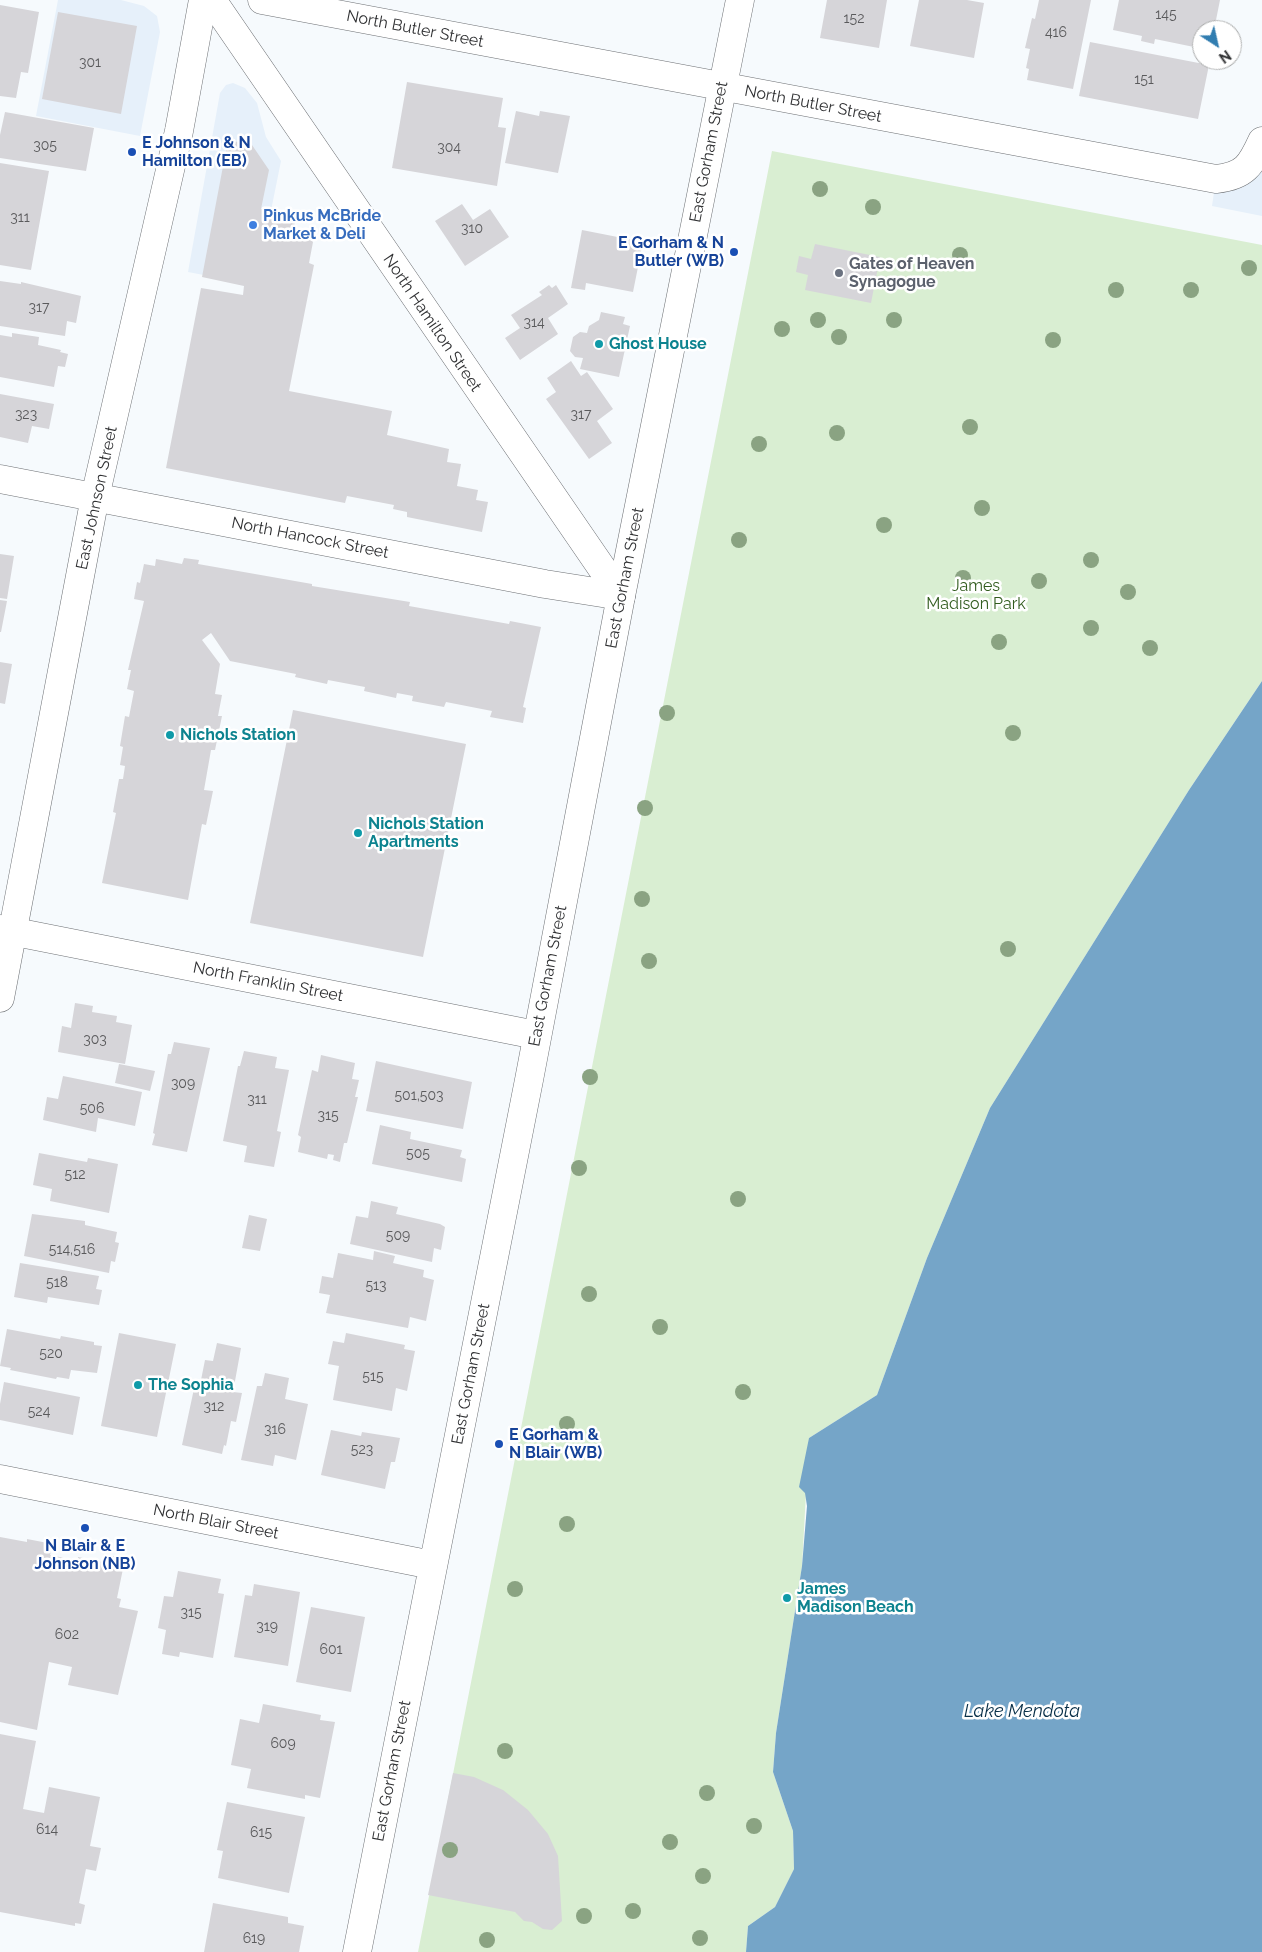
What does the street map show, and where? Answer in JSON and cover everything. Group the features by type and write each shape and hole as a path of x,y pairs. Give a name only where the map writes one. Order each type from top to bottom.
{"street":[{"name":"East Johnson Street","path":"0,998 6,930 95,497 179,131 203,0"},
{"name":"North Hamilton Street","path":"212,0 620,596"},
{"name":"North Butler Street","path":"262,0 1216,179 1231,178 1243,171 1252,163 1262,140"},
{"name":"East Gorham Street","path":"357,1952 527,1090 536,1034 620,596 740,0"},
{"name":"North Hancock Street","path":"0,479 545,584 620,596"},
{"name":"North Franklin Street","path":"6,930 536,1034"},
{"name":"North Blair Street","path":"0,1479 432,1565"}],"shaded area":[{"path":"58,0 121,0 144,6 157,16 160,32 140,136 36,116"},
{"path":"233,83 245,88 257,103 266,137 281,161 256,285 188,272 220,93 226,85"},
{"path":"1262,141 1262,216 1212,206 1216,179"}],"green space":[{"name":"James Madison Park","path":"772,151 1262,245 1262,681 1189,790 990,1108 927,1258 877,1395 809,1438 802,1566 776,1733 773,1772 793,1831 794,1869 775,1907 748,1926 746,1952 418,1952"}],"water":[{"name":"Lake Mendota","path":"1262,681 1262,1952 746,1952 748,1926 775,1907 794,1869 793,1831 773,1772 776,1733 802,1566 807,1506 805,1493 799,1487 809,1438 877,1395 927,1258 990,1108 1189,790"}],"building":[{"path":"827,0 887,0 879,48 820,38"},
{"path":"919,0 967,0 984,3 974,58 910,46"},
{"path":"1039,0 1091,0 1073,89 1027,80 1029,69 1026,68 1030,49 1025,48 1032,18 1035,19"},
{"path":"1119,0 1220,0 1216,20 1192,20 1192,47 1155,39 1154,44 1141,41 1142,36 1113,30"},
{"path":"0,5 39,12 28,73 21,72 16,98 0,96"},
{"path":"58,12 137,26 121,114 42,99"},
{"path":"1090,42 1192,62 1192,70 1208,70 1198,119 1079,96"},
{"path":"407,82 503,98 498,127 506,128 497,186 392,168"},
{"path":"516,111 539,116 540,111 570,116 558,173 505,163"},
{"path":"5,112 94,128 86,171 0,158 0,135"},
{"path":"228,140 252,145 269,170 261,209 296,216 293,234 308,236 313,242 309,263 314,265 289,391 392,411 387,435 449,449 447,462 461,464 457,486 478,490 476,500 488,502 482,532 407,517 407,512 393,509 394,505 347,496 345,503 166,468 201,288 243,295 244,286 202,277"},
{"path":"0,163 49,171 31,270 0,265"},
{"path":"462,204 473,220 490,209 509,237 465,266 435,221"},
{"path":"582,230 643,242 633,292 586,283 585,290 571,288"},
{"name":"Gates of Heaven Synagogue","path":"815,244 880,257 871,303 805,290 808,275 796,272 799,256 811,259"},
{"path":"0,281 21,284 21,282 81,296 76,323 67,321 65,336 0,326"},
{"path":"549,285 552,288 556,285 568,304 548,318 558,334 520,360 505,338 520,328 511,315 542,295 539,292"},
{"name":"Ghost House","path":"601,312 625,317 623,324 630,326 619,377 580,369 583,358 575,357 570,351 573,337 580,332 587,333 589,326 599,320"},
{"path":"12,333 39,337 38,345 61,350 60,352 68,354 65,367 58,366 54,387 0,377 0,335 12,337"},
{"path":"571,361 581,376 587,372 613,409 597,421 612,443 589,459 546,399 556,392 547,378"},
{"path":"0,394 54,404 49,429 32,426 28,443 0,437"},
{"path":"0,554 14,556 7,599 0,598"},
{"name":"Nichols Station","path":"184,558 199,560 198,564 312,584 312,586 410,602 409,606 509,624 510,621 541,627 523,707 526,708 523,723 490,717 492,711 446,702 444,707 412,701 413,696 397,693 396,698 364,691 365,687 328,680 327,684 295,677 296,674 230,661 211,633 202,640 220,664 215,694 222,695 218,716 222,716 215,750 211,750 204,790 213,791 206,825 202,824 188,900 102,883 116,813 113,812 119,779 123,779 125,766 120,765 123,747 120,746 125,716 129,717 134,691 127,689 131,670 128,670 144,601 134,599 137,582 140,583 144,564 155,566 156,559 182,564"},
{"path":"0,600 7,601 1,632 0,632"},
{"path":"0,662 12,664 5,704 0,703"},
{"name":"Nichols Station Apartments","path":"293,710 466,744 423,957 250,923"},
{"path":"75,1003 93,1006 92,1012 117,1016 116,1022 132,1025 125,1064 58,1052 62,1026 71,1028"},
{"path":"174,1042 210,1048 187,1152 152,1145 168,1054 171,1054"},
{"path":"244,1051 277,1057 275,1068 289,1070 277,1131 281,1132 274,1167 244,1162 247,1146 223,1141 238,1066 240,1066"},
{"path":"321,1055 355,1063 352,1079 359,1080 355,1097 358,1097 347,1143 344,1143 340,1162 333,1160 334,1155 328,1154 327,1159 298,1152 301,1137 298,1135 312,1070 318,1072"},
{"path":"376,1061 472,1082 463,1129 366,1111"},
{"path":"119,1064 155,1071 150,1091 115,1083"},
{"path":"63,1076 142,1092 135,1126 98,1118 96,1132 43,1120 47,1097 58,1099"},
{"path":"380,1125 411,1132 410,1139 462,1150 460,1157 466,1159 462,1182 372,1164"},
{"path":"39,1153 87,1162 88,1158 118,1164 109,1213 50,1201 52,1189 33,1185"},
{"path":"371,1201 398,1207 396,1214 440,1224 445,1227 441,1250 434,1248 432,1262 350,1244 356,1216 368,1218"},
{"path":"32,1214 85,1221 85,1225 117,1232 115,1242 119,1243 115,1262 111,1261 109,1273 24,1256"},
{"path":"249,1215 267,1219 260,1251 242,1248"},
{"path":"374,1251 395,1256 393,1263 424,1270 423,1277 434,1280 426,1321 410,1317 408,1328 326,1313 330,1295 319,1293 322,1276 333,1278 338,1253 373,1260"},
{"path":"20,1263 99,1276 96,1289 102,1290 99,1305 48,1297 47,1303 14,1297"},
{"path":"7,1329 60,1339 61,1336 94,1342 94,1345 102,1346 97,1373 71,1370 69,1379 57,1377 56,1379 10,1370 11,1368 0,1366"},
{"name":"The Sophia","path":"119,1333 176,1344 157,1437 101,1426"},
{"path":"346,1333 405,1345 404,1349 415,1351 407,1391 396,1388 392,1411 333,1400 339,1366 328,1364 333,1341 344,1343"},
{"path":"217,1343 241,1348 233,1392 242,1393 236,1422 231,1421 226,1446 224,1445 222,1454 182,1445 195,1384 200,1385 205,1360 213,1361"},
{"path":"265,1373 289,1378 285,1399 308,1404 296,1460 275,1455 273,1466 241,1460 257,1386 262,1386"},
{"path":"4,1382 80,1397 73,1435 0,1420 0,1404"},
{"path":"331,1430 361,1436 362,1432 400,1438 395,1462 391,1462 385,1489 321,1475"},
{"path":"0,1537 27,1542 27,1539 53,1544 50,1555 78,1561 78,1557 102,1562 104,1554 125,1559 117,1598 121,1599 119,1607 138,1611 118,1695 68,1685 72,1667 49,1662 37,1730 0,1722"},
{"path":"178,1571 221,1579 218,1593 224,1594 213,1658 180,1652 179,1657 162,1654 166,1630 158,1628 164,1596 173,1597"},
{"path":"254,1584 300,1592 288,1666 234,1657 245,1595 252,1596"},
{"path":"311,1607 365,1617 351,1692 296,1682"},
{"path":"263,1704 321,1715 320,1720 335,1722 320,1798 305,1795 305,1799 247,1788 251,1769 231,1765 240,1719 259,1723"},
{"path":"0,1734 36,1741 23,1809 44,1813 49,1787 100,1797 90,1846 101,1848 96,1871 86,1869 79,1903 85,1905 81,1924 75,1923 75,1926 0,1912"},
{"path":"453,1773 474,1777 503,1790 528,1810 548,1834 558,1856 562,1921 552,1930 543,1929 532,1922 524,1921 515,1912 428,1895"},
{"path":"227,1802 305,1817 289,1893 218,1878 223,1851 217,1850"},
{"path":"213,1903 288,1917 288,1923 304,1926 299,1952 204,1952"}],"place":[{"name":"E Johnson & N Hamilton (EB)","path":"132,152"},
{"name":"Pinkus McBride Market & Deli","path":"253,225"},
{"name":"E Gorham & N Butler (WB)","path":"734,252"},
{"name":"Gates of Heaven Synagogue","path":"839,273"},
{"name":"Ghost House","path":"599,344"},
{"name":"Nichols Station","path":"170,735"},
{"name":"Nichols Station Apartments","path":"358,833"},
{"name":"The Sophia","path":"138,1385"},
{"name":"E Gorham & N Blair (WB)","path":"499,1444"},
{"name":"N Blair & E Johnson (NB)","path":"85,1528"},
{"name":"James Madison Beach","path":"787,1598"}]}
